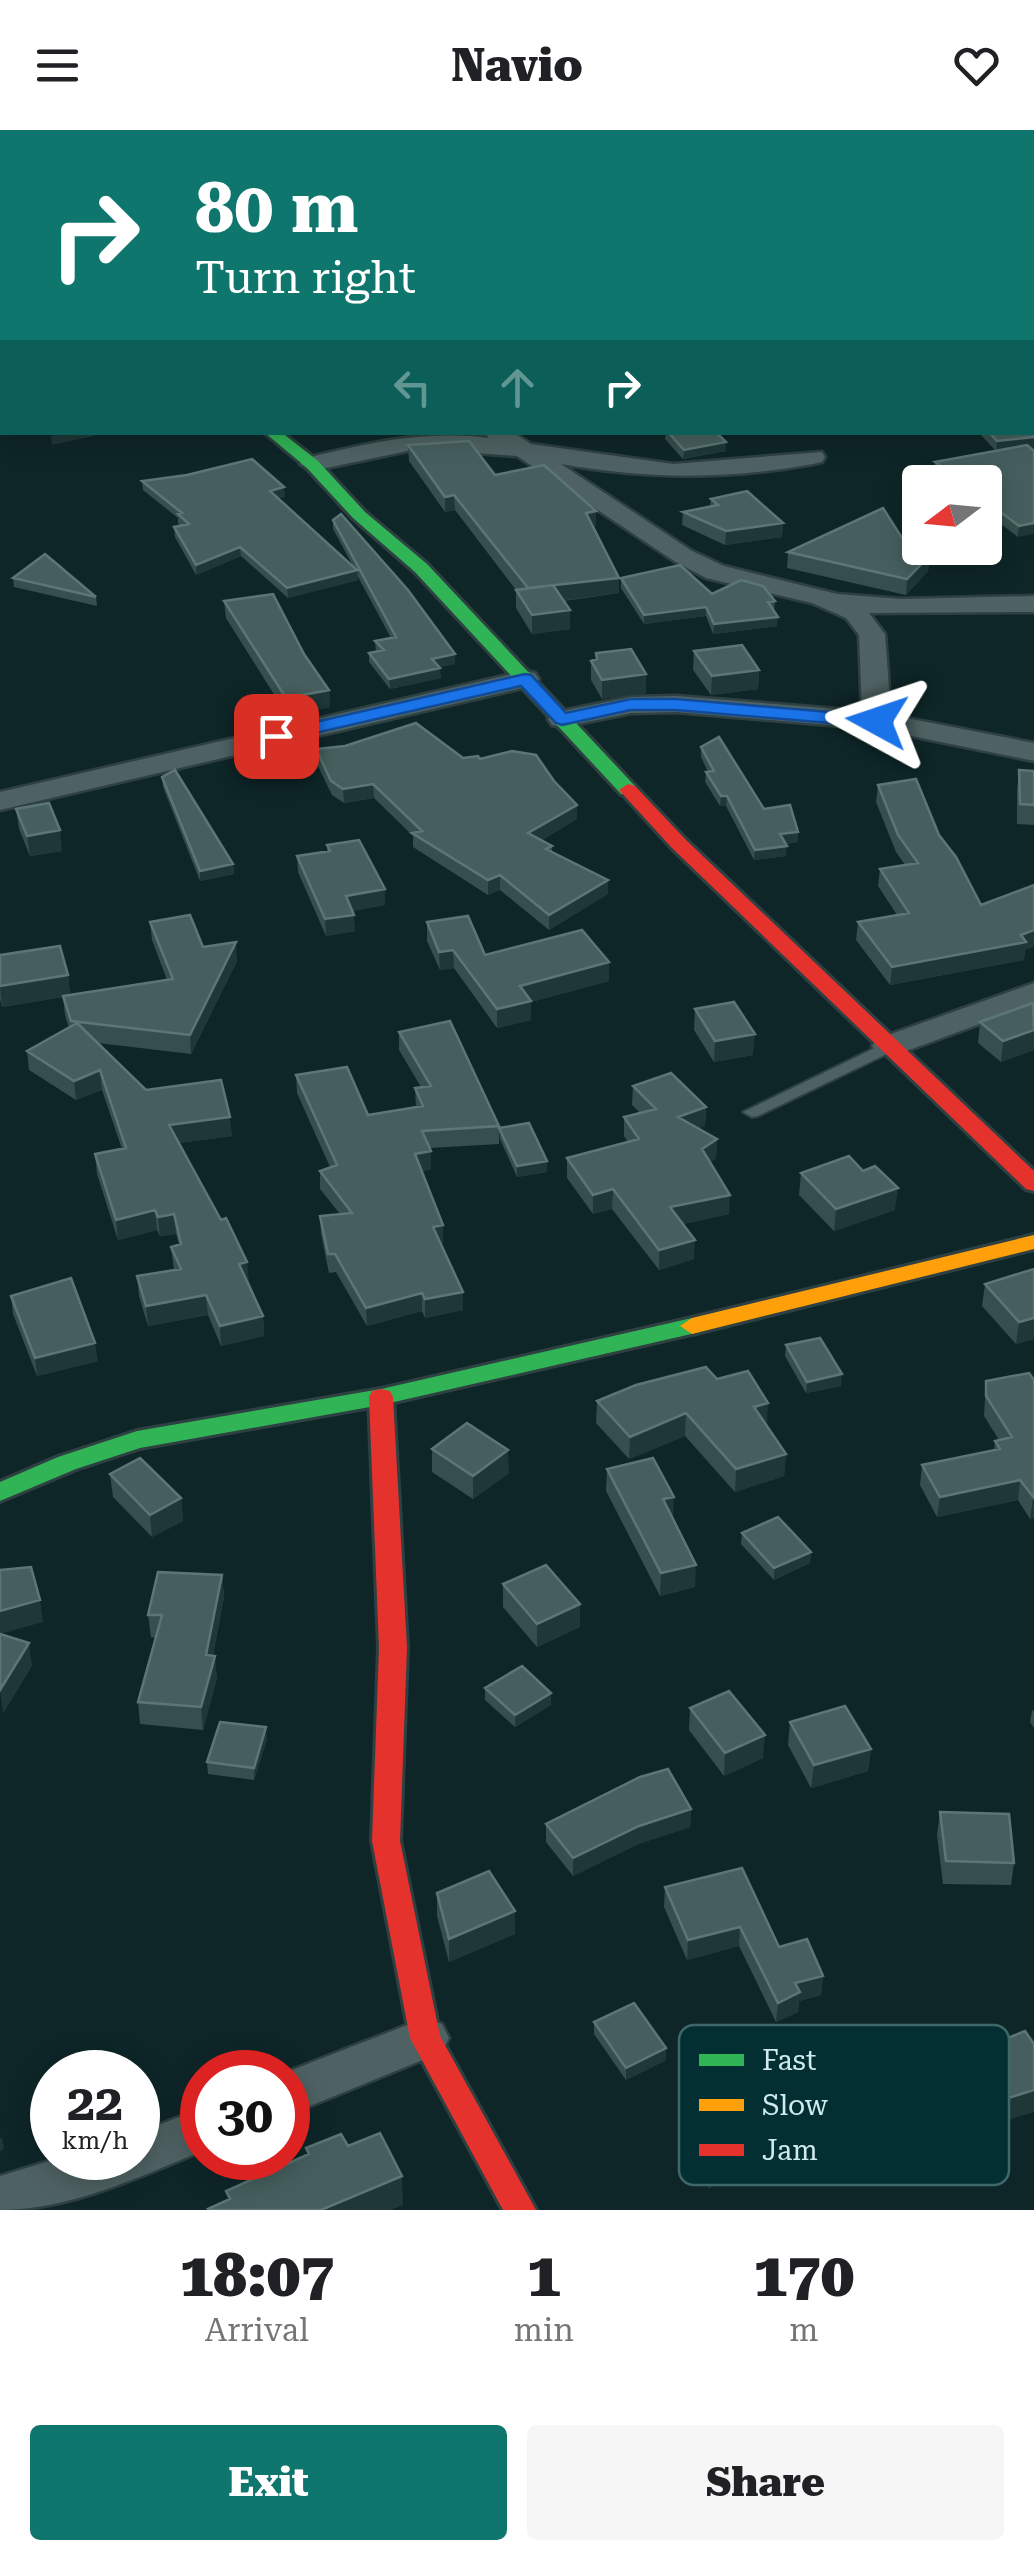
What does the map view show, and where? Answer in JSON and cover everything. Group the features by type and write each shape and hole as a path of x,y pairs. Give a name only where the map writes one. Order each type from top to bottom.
{"street":[{"path":"275,435 312,464 360,515 421,568 679,844 1034,1184"},
{"path":"500,435 682,556 715,572 831,602 855,612 872,634 877,721"},
{"path":"312,464 415,442 524,452 649,470 697,472 750,469 813,457"},
{"path":"831,602 901,608 1034,604"},
{"path":"0,802 525,679"},
{"path":"562,719 631,704 676,704 877,721 1034,752"},
{"path":"888,1046 1034,993"},
{"path":"0,1492 137,1440 381,1397 694,1326 1034,1242"},
{"path":"381,1397 392,1648 386,1841 425,2038 520,2210"},
{"path":"310,2085 425,2038"},
{"path":"0,2198 58,2180"}],"lane":[{"path":"752,1112 888,1046"}],"building":[{"path":"671,435 719,435 726,442 684,450"},
{"path":"992,435 1034,435 1034,437 997,441"},
{"path":"469,441 495,475 544,465 596,511 586,513 619,578 528,588 454,495 445,497 408,445"},
{"path":"1027,445 1034,451 1034,523 1019,526 1002,513 1002,465 935,462"},
{"path":"252,459 284,487 270,491 357,570 287,588 240,547 196,565 174,527 189,524 178,514 182,513 142,481"},
{"path":"747,491 783,523 726,531 683,512 718,505 711,499"},
{"path":"883,508 902,538 902,565 920,565 907,579 788,552"},
{"path":"341,514 408,590 455,654 432,659 440,668 389,679 369,653 384,650 375,641 396,637 333,520"},
{"path":"45,554 96,597 13,578"},
{"path":"680,565 712,594 741,580 763,586 775,601 768,602 778,617 714,624 706,607 644,615 621,578"},
{"path":"553,585 570,610 532,615 516,590"},
{"path":"273,594 304,654 329,690 286,698 224,601"},
{"path":"742,645 759,670 712,676 694,651"},
{"path":"631,649 646,674 602,680 591,661 597,659 596,653"},
{"path":"416,723 463,758 480,759 512,751 536,755 577,805 528,833 552,846 546,849 608,880 549,915 500,875 488,880 412,833 422,831 373,784 343,789 331,781 316,749 345,746"},
{"path":"719,737 764,809 790,805 798,832 780,834 787,846 755,850 727,796 721,796 706,772 714,771 701,747"},
{"path":"175,770 233,864 200,871 162,777"},
{"path":"1019,770 1034,771 1034,805 1020,804"},
{"path":"916,779 939,835 956,857 981,905 1034,885 1034,930 1021,935 1026,942 892,967 858,922 909,913 880,869 918,863 898,835 878,785"},
{"path":"49,803 60,830 27,836 16,809"},
{"path":"359,840 385,889 346,896 354,915 325,919 297,856 330,851 327,845"},
{"path":"190,915 203,947 236,942 190,1035 71,1021 63,996 173,979 150,922"},
{"path":"468,916 485,955 582,930 609,962 520,986 531,1001 497,1009 453,950 439,952 427,922"},
{"path":"60,946 68,975 0,986 0,955"},
{"path":"734,1002 755,1034 715,1041 695,1009"},
{"path":"1033,1003 1034,1030 1003,1041 980,1022"},
{"path":"450,1021 499,1126 422,1131 431,1151 415,1154 443,1225 433,1227 463,1292 425,1299 422,1293 366,1308 335,1254 328,1254 320,1216 352,1213 320,1171 337,1165 296,1075 347,1067 368,1115 423,1106 415,1088 431,1086 399,1032"},
{"path":"77,1023 146,1090 221,1080 230,1117 169,1125 221,1220 226,1218 247,1262 239,1264 263,1316 220,1326 206,1295 146,1306 137,1276 181,1269 171,1247 181,1244 174,1214 158,1217 155,1210 116,1220 95,1154 126,1148 100,1070 74,1081 27,1051"},
{"path":"671,1073 706,1107 678,1117 717,1139 702,1149 730,1195 670,1207 695,1240 659,1250 613,1189 593,1195 567,1158 639,1139 624,1117 656,1109 633,1086"},
{"path":"529,1123 547,1161 517,1166 499,1128"},
{"path":"849,1156 863,1171 875,1166 898,1188 836,1209 801,1173"},
{"path":"1034,1269 1034,1318 1019,1322 985,1284"},
{"path":"71,1278 95,1343 35,1358 11,1296"},
{"path":"820,1338 842,1374 807,1382 786,1345"},
{"path":"706,1367 717,1379 748,1371 768,1403 754,1407 786,1454 736,1469 686,1413 630,1437 597,1401 636,1385"},
{"path":"1029,1373 1034,1380 1034,1498 1020,1480 940,1497 922,1465 1000,1449 995,1441 1012,1437 986,1396 986,1381"},
{"path":"467,1423 508,1450 473,1476 432,1449"},
{"path":"140,1458 181,1498 150,1515 110,1474"},
{"path":"653,1458 674,1497 663,1499 696,1565 661,1573 607,1469"},
{"path":"778,1517 811,1552 774,1568 742,1533"},
{"path":"546,1565 580,1604 537,1624 503,1584"},
{"path":"31,1567 40,1600 0,1611 0,1570"},
{"path":"158,1572 222,1575 206,1655 215,1656 201,1707 138,1702 162,1615 148,1615"},
{"path":"0,1634 29,1643 0,1690"},
{"path":"522,1666 551,1693 515,1715 485,1688"},
{"path":"729,1691 765,1735 725,1753 690,1708"},
{"path":"845,1706 871,1749 814,1765 790,1722"},
{"path":"220,1722 266,1727 254,1768 207,1762"},
{"path":"668,1769 691,1809 639,1826 573,1858 546,1824 640,1777"},
{"path":"940,1812 1009,1814 1014,1863 946,1861"},
{"path":"742,1868 779,1947 807,1939 823,1976 795,1983 800,1992 778,2003 740,1927 688,1940 665,1887"},
{"path":"489,1871 515,1911 449,1939 437,1893"},
{"path":"634,2003 666,2048 626,2068 594,2022"},
{"path":"1025,2031 1034,2044 1034,2090 1009,2098 1009,2038"},
{"path":"380,2133 402,2176 321,2210 208,2209 230,2199 226,2191 251,2180 310,2180 310,2146 341,2134 348,2146"}],"traffic: fast":[{"path":"275,435 312,464 359,515 421,568 628,790"},
{"path":"0,1492 67,1463 137,1440 381,1397 692,1326"}],"traffic: slow":[{"path":"692,1326 1034,1242"}],"traffic: jam":[{"path":"628,790 679,844 1034,1184"},
{"path":"381,1397 393,1648 386,1841 425,2038 520,2210"}],"route":[{"path":"276,736 525,679 562,719 631,704 676,704 877,721"}]}
